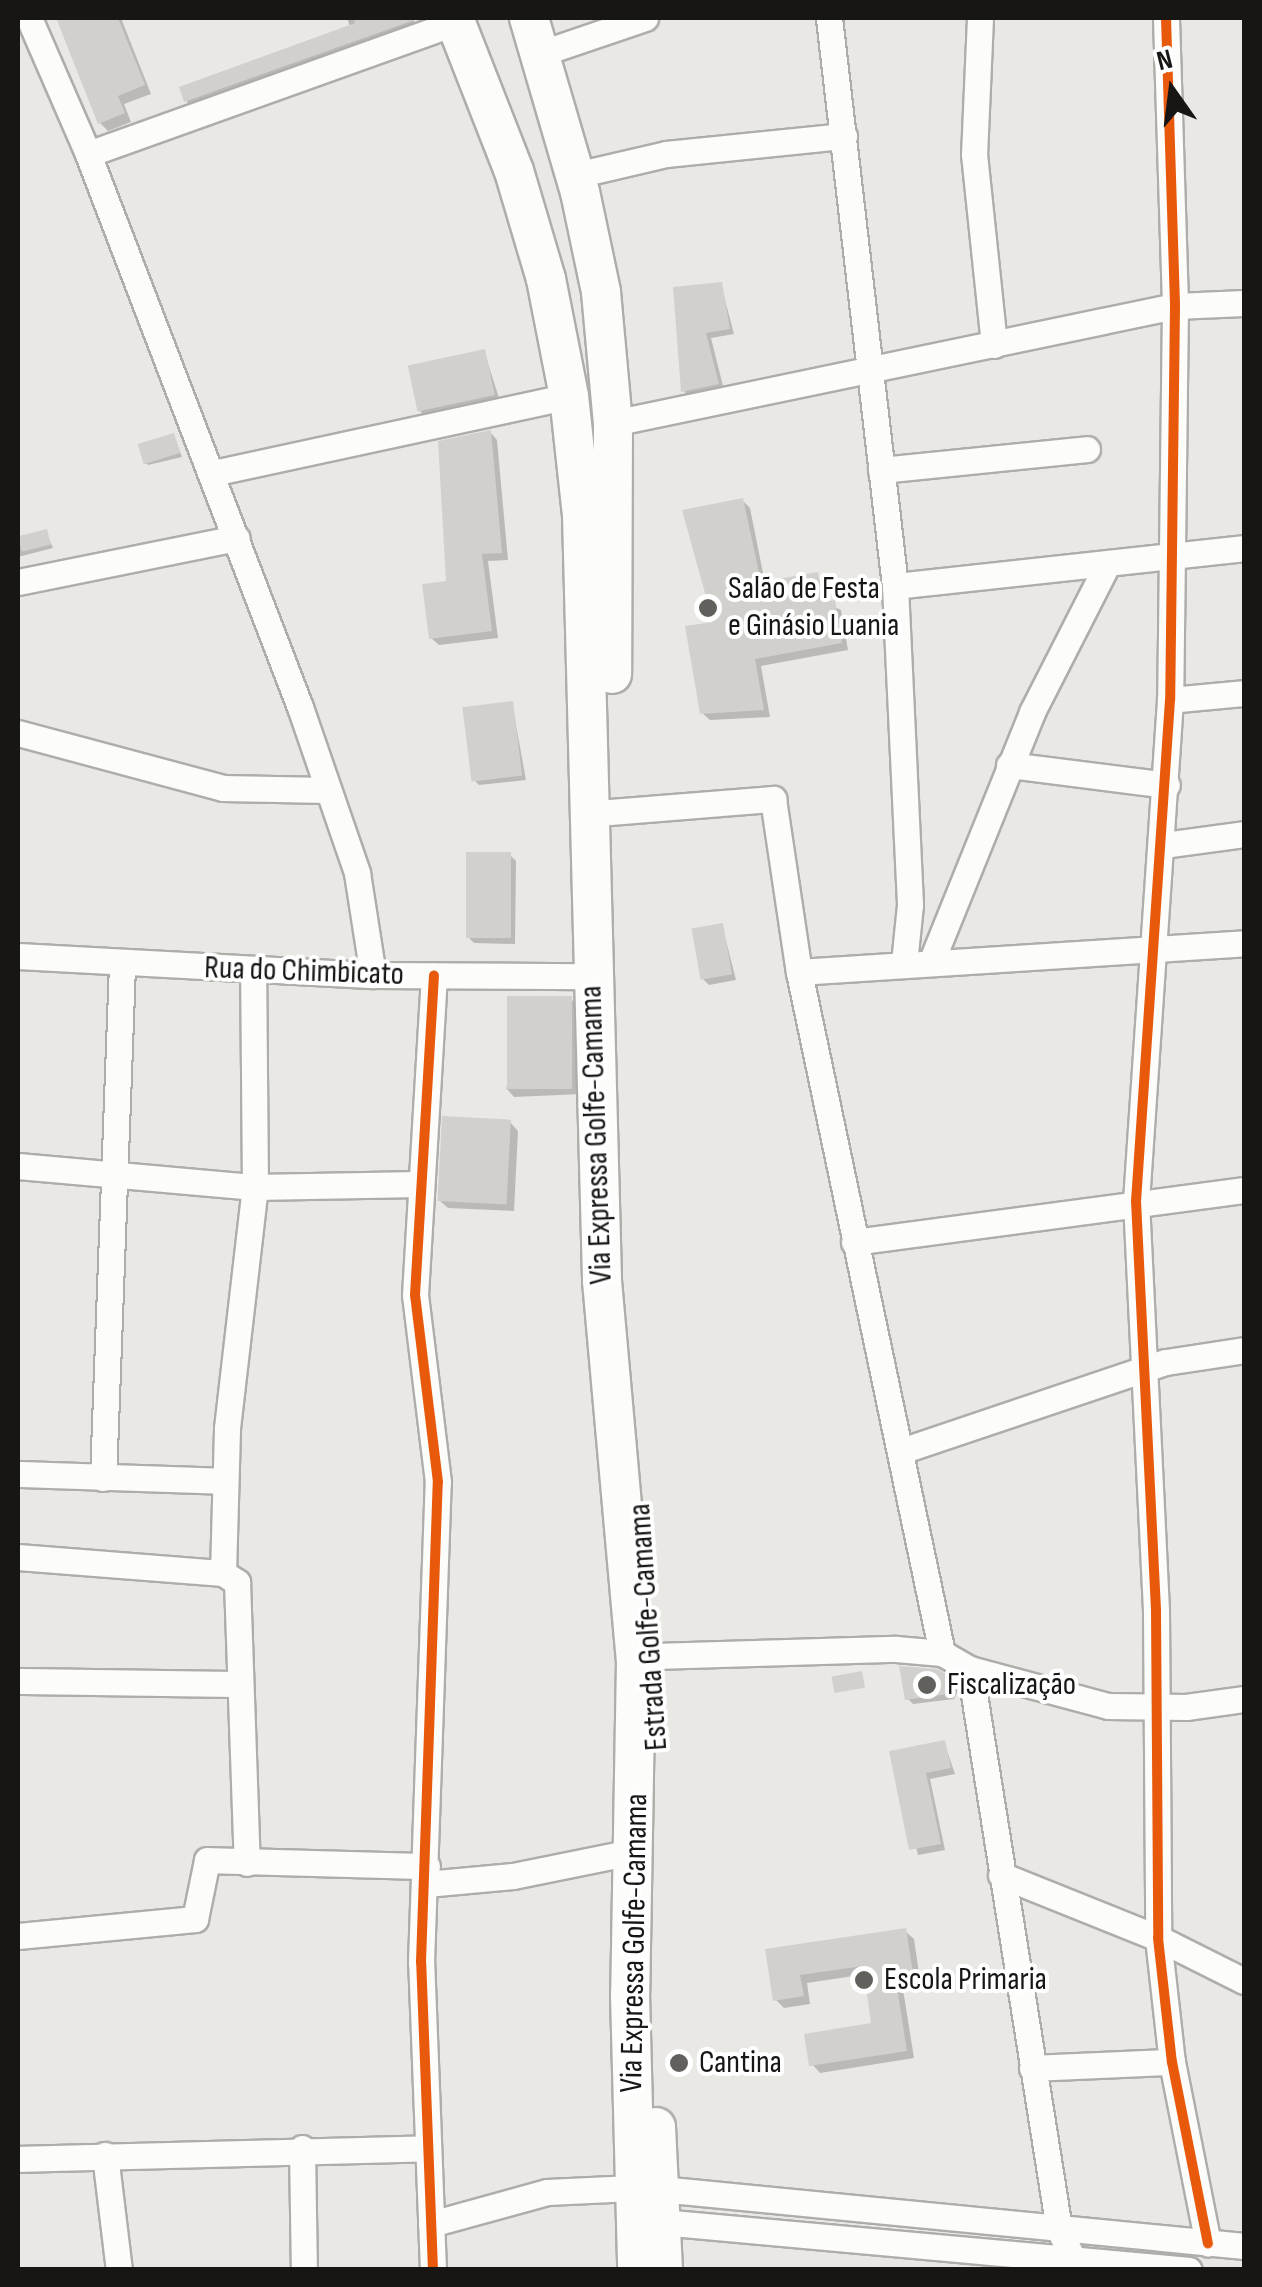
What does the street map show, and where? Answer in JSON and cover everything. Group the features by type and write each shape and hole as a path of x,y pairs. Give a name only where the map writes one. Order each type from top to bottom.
{"highway":[{"name":"Via Expressa Golfe-Camama","path":"529,18 576,175 600,292 613,422 611,1046"},
{"name":"Via Expressa Golfe-Camama","path":"455,20 531,224 570,396 588,641 590,976 602,1281 636,1661 636,1851 652,2200 636,2270"},
{"name":"Estrada Golfe-Camama","path":"611,1046 618,1240 658,1740 651,2031 652,2200 663,2270"}],"street":[{"path":"29,18 88,154 213,473 328,790 357,873 373,975"},
{"path":"542,53 645,18"},
{"path":"829,18 896,586 909,889 904,964"},
{"path":"980,18 974,154 994,345"},
{"path":"1166,18 1175,306 1167,557 1170,700 1158,948 1136,1201 1146,1372 1158,1938 1172,2062 1208,2243"},
{"path":"88,154 455,20"},
{"path":"576,175 666,154 844,136"},
{"path":"613,422 1175,306 1244,303"},
{"path":"213,473 570,396"},
{"path":"881,470 1086,449"},
{"path":"18,582 237,538"},
{"path":"896,586 1244,548"},
{"path":"932,960 1009,765 1108,563"},
{"path":"1170,700 1244,693"},
{"path":"18,733 223,788 328,790"},
{"path":"1009,765 1167,785"},
{"path":"610,812 773,799 799,972 854,1242 904,1450 942,1652"},
{"path":"1164,845 1244,834"},
{"path":"799,972 932,960 1244,942"},
{"name":"Rua do Chimbicato","path":"18,956 122,965 373,975 590,976"},
{"path":"103,1478 122,965"},
{"path":"223,1573 224,1480 255,1187 253,970"},
{"path":"433,2270 426,2148 427,1875 438,1482 415,1295 434,976"},
{"path":"18,1166 255,1187 420,1184"},
{"path":"854,1242 1136,1201 1244,1190"},
{"path":"904,1450 1146,1372 1244,1350"},
{"path":"18,1474 224,1480"},
{"path":"18,1557 223,1573 237,1582 247,1863"},
{"path":"654,1656 942,1652 970,1669 1108,1706 1155,1707 1244,1699"},
{"path":"970,1669 1059,2228 1078,2265"},
{"path":"18,1681 239,1684"},
{"path":"18,1936 192,1920 204,1862 513,1876 636,1851"},
{"path":"1001,1875 1158,1938 1244,1981"},
{"path":"1032,2068 1172,2062"},
{"path":"18,2159 302,2148 426,2148"},
{"path":"302,2148 304,2270"},
{"path":"105,2155 119,2270"},
{"path":"431,2224 547,2192 1059,2228 1244,2246"},
{"path":"652,2200 1078,2265 1189,2270"}],"building":[{"path":"56,18 118,18 145,85 118,96 125,113 98,124"},
{"path":"354,18 420,18 184,102 179,87 355,23"},
{"path":"722,282 730,329 706,333 719,384 681,392 673,287"},
{"path":"485,349 495,395 417,411 408,365"},
{"path":"491,430 502,553 482,554 492,631 429,639 422,584 446,581 438,441"},
{"path":"174,433 180,453 144,464 138,444"},
{"path":"743,498 761,582 818,572 823,602 835,600 842,643 755,659 764,710 700,714 685,626 713,622 682,510"},
{"path":"47,529 51,545 22,552 18,536"},
{"path":"513,701 522,775 472,782 462,707"},
{"path":"466,852 511,852 511,938 466,938"},
{"path":"723,923 732,974 701,980 691,929"},
{"path":"507,996 572,996 572,1089 507,1089"},
{"path":"442,1116 511,1120 506,1204 438,1201"},
{"name":"Fiscalização","path":"899,1666 937,1669 955,1679 948,1694 905,1700"},
{"path":"862,1671 865,1688 834,1693 831,1676"},
{"path":"945,1740 951,1768 926,1773 941,1844 909,1850 889,1751"},
{"path":"906,1928 913,1973 895,1975 907,2051 809,2066 804,2034 871,2023 863,1966 800,1975 804,1996 773,2001 765,1949"}],"cycle path":[{"path":"1166,18 1175,306 1170,700 1136,1201 1156,1611 1158,1938 1172,2062 1208,2243"},
{"path":"433,2270 421,1962 438,1482 415,1295 434,976"}],"place":[{"name":"Salão de Festa e Ginásio Luania","path":"708,608"},
{"name":"Fiscalização","path":"927,1685"},
{"name":"Escola Primaria","path":"864,1980"},
{"name":"Cantina","path":"679,2063"}]}
